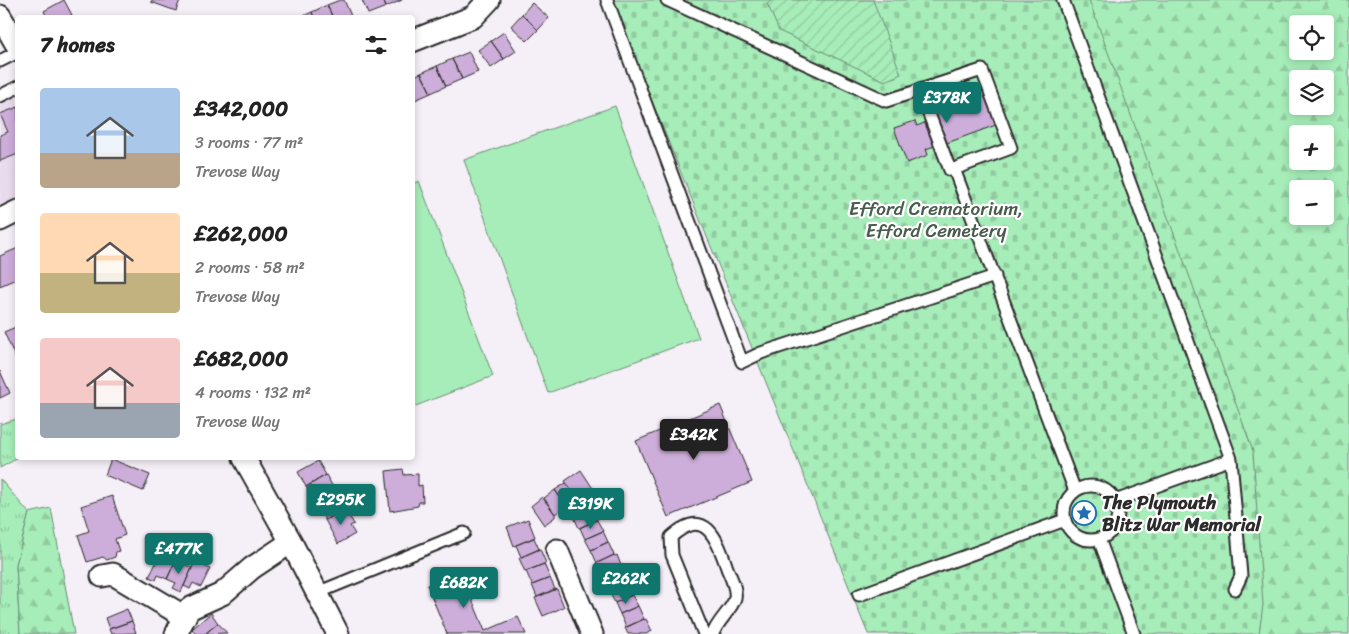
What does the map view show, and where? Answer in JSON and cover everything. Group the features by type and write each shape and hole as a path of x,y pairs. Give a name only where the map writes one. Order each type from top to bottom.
{"street":[{"path":"415,40 473,17 489,0"},
{"path":"0,16 15,42"},
{"path":"0,220 15,212"},
{"path":"245,460 291,542 338,634"},
{"path":"102,576 114,574 181,625 189,609 222,594 252,568 291,542"},
{"path":"557,550 592,634"}],"lane":[{"path":"607,0 742,362 779,347 994,276"},
{"path":"667,0 886,101 920,90 982,70 1011,148 950,170 920,90"},
{"path":"1063,0 1231,459 1241,576 1235,589"},
{"path":"0,61 15,54"},
{"path":"0,96 15,88"},
{"path":"954,169 1075,491"},
{"path":"1115,501 1231,459"},
{"path":"1097,486 1105,490 1115,501 1117,519 1107,534 1090,540 1074,534 1068,528 1065,520 1065,504 1075,491 1082,487 1097,486"},
{"path":"859,595 1065,520"},
{"path":"704,634 672,555 671,538 680,530 690,525 704,526 713,534 734,588 735,598 716,625 713,634"},
{"path":"317,593 464,533"},
{"path":"1099,538 1134,634"}],"shaded area":[{"path":"15,88 15,211 0,218 0,96"}],"green space":[{"name":"Efford Crematorium, Efford Cemetery","path":"611,0 1089,0 1253,451 1263,605 1259,634 868,634"},
{"path":"773,0 873,0 901,74 885,81 779,31 767,3"},
{"path":"1086,0 1349,0 1349,634 1248,634"},
{"path":"615,106 699,338 548,393 464,160"},
{"path":"419,181 493,376 415,406 415,183"},
{"path":"15,420 15,460 0,468 0,424"},
{"path":"0,479 29,513 16,565 20,634 0,634"},
{"path":"51,508 74,634 20,634 16,565 29,513"}],"building":[{"path":"64,0 72,15 46,15 44,11"},
{"path":"152,0 180,0 176,11 151,2"},
{"path":"344,0 351,15 332,15 327,5"},
{"path":"362,0 383,0 386,7 368,14"},
{"path":"383,0 402,0 386,7"},
{"path":"532,3 549,18 538,30 522,14"},
{"path":"327,5 332,15 313,15 312,12"},
{"path":"522,14 538,30 527,41 511,26"},
{"path":"504,32 516,51 504,59 491,41"},
{"path":"491,41 504,59 491,68 478,50"},
{"path":"469,52 478,72 462,79 452,59"},
{"path":"452,59 462,79 446,86 437,66"},
{"path":"437,66 446,86 431,93 421,73"},
{"path":"421,73 431,93 415,100 415,76"},
{"path":"983,88 996,125 947,143 944,134 934,138 937,145 926,149 928,155 907,163 894,128 915,121 917,126 929,121 932,109 951,102 951,104 954,103 952,98"},
{"path":"15,108 15,155 0,161 0,135 8,132 0,114"},
{"path":"15,249 15,279 0,286 0,256"},
{"path":"15,327 15,348 12,350 4,332"},
{"path":"0,371 10,393 0,398"},
{"path":"720,405 752,482 668,517 636,441"},
{"path":"111,460 113,460 150,475 143,491 105,475"},
{"path":"318,461 326,475 306,487 298,472"},
{"path":"403,469 404,475 418,474 418,486 422,485 423,502 419,502 418,506 390,511 386,471"},
{"path":"581,470 594,490 578,501 565,481"},
{"path":"326,475 336,492 316,503 306,487"},
{"path":"566,483 576,499 566,506 555,490"},
{"path":"555,490 566,506 555,514 544,498"},
{"path":"336,492 345,509 325,520 316,503"},
{"path":"112,496 125,535 115,539 119,551 116,552 115,557 107,560 103,557 87,562 78,535 89,531 81,506"},
{"path":"542,497 555,514 555,517 544,525 531,506"},
{"path":"594,506 599,518 579,528 573,515"},
{"path":"345,509 354,524 350,526 355,534 338,544 325,520"},
{"path":"528,519 535,537 514,546 507,527"},
{"path":"597,520 603,531 585,539 580,528"},
{"path":"603,531 608,542 591,550 585,539"},
{"path":"534,538 539,549 521,557 516,545"},
{"path":"608,542 614,555 597,563 591,550"},
{"path":"540,549 546,563 525,572 519,558"},
{"path":"161,553 176,560 167,579 158,575 156,580 149,577"},
{"path":"617,555 622,568 601,577 595,564"},
{"path":"176,560 192,568 181,592 173,588 176,583 167,579"},
{"path":"195,561 210,569 201,587 193,583 190,589 184,586"},
{"path":"544,564 550,578 532,585 526,571"},
{"path":"460,570 485,631 518,617 526,634 447,634 427,585"},
{"path":"623,570 628,581 608,592 602,579"},
{"path":"550,578 555,589 537,597 532,585"},
{"path":"627,583 632,595 615,603 609,591"},
{"path":"557,589 564,607 543,616 535,598"},
{"path":"632,595 638,606 620,614 615,603"},
{"path":"638,606 644,619 626,627 620,614"},
{"path":"127,609 132,621 109,629 105,618"},
{"path":"211,613 218,623 205,634 196,634 192,629"},
{"path":"646,619 652,631 646,634 628,634 625,628"},
{"path":"132,621 136,633 111,634 109,629"},
{"path":"218,623 227,633 205,634"}],"place":[{"name":"The Plymouth Blitz War Memorial","path":"1084,513"}]}
